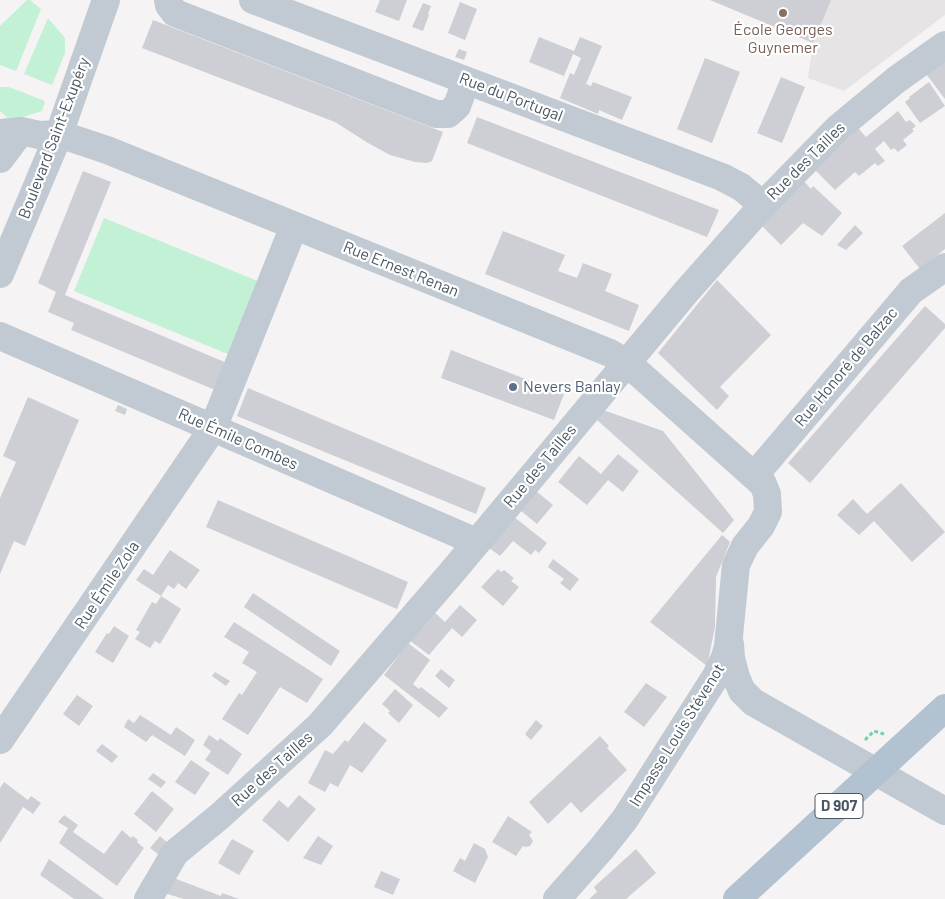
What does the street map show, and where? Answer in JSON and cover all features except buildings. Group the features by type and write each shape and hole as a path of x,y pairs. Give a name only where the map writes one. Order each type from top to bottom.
{"main road":[{"name":"D 907","path":"738,899 945,708"}],"street":[{"name":"Boulevard Saint-Exupéry","path":"0,274 58,134 106,0"},
{"path":"168,0 175,13 436,114 448,114 453,111 457,106 466,81"},
{"name":"Rue du Portugal","path":"253,0 722,177 741,187 763,205"},
{"name":"Rue des Tailles","path":"148,899 176,853 220,816 320,725 627,363 763,205 800,165 838,128 896,80 945,45"},
{"name":"Rue Ernest Renan","path":"10,132 40,135 58,134 107,150 610,353 627,363 760,485"},
{"path":"0,159 10,132"},
{"name":"Rue Émile Zola","path":"0,740 212,428 294,226"},
{"name":"Rue Honoré de Balzac","path":"760,485 911,291 945,267"},
{"name":"Rue Émile Combes","path":"0,336 465,537 475,544"},
{"name":"Impasse Louis Stévenot","path":"557,899 625,819 716,676 725,657 730,637 736,565 745,546 761,526 768,512 760,485"},
{"path":"730,637 731,658 736,677 742,691 753,702 945,811"}],"path":[{"path":"863,742 874,731 881,732 904,746"}],"shaded area":[{"path":"782,0 945,0 945,15 844,91 808,78 813,43 771,25"}],"green space":[{"path":"27,0 30,0 41,9 16,71 0,65 0,26"},
{"path":"48,18 65,38 65,53 52,85 24,74"},
{"path":"0,87 9,87 45,101 42,111 13,120 8,118 0,111"},
{"path":"104,218 265,284 235,357 74,291"}],"place":[{"name":"École Georges Guynemer","path":"783,13"},
{"name":"Nevers Banlay","path":"513,387"}]}
